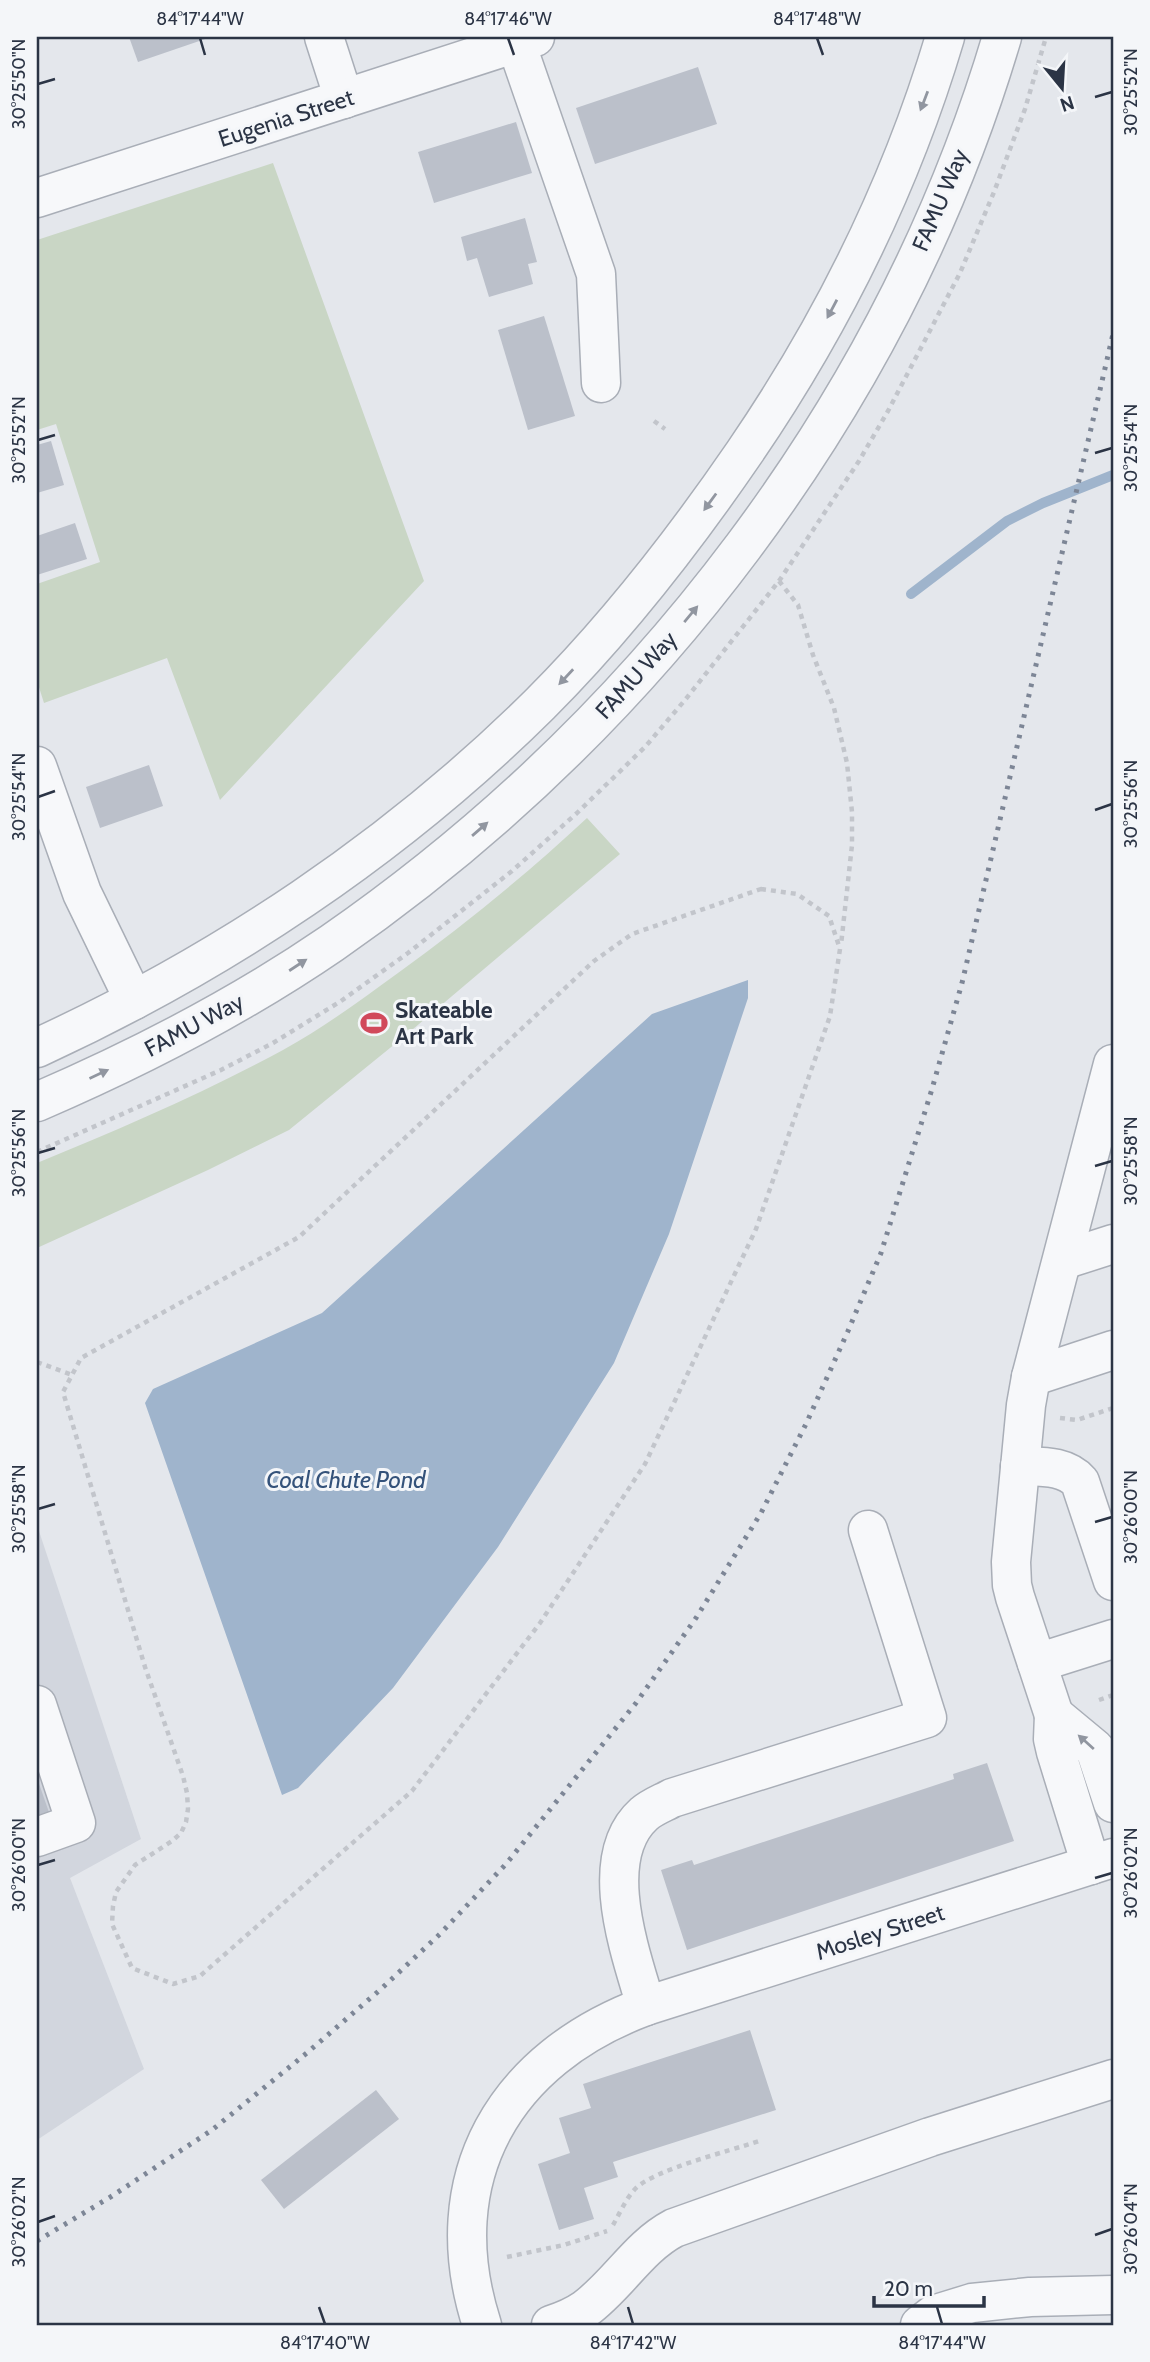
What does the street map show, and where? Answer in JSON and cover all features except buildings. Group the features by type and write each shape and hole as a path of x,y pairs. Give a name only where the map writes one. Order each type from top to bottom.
{"street":[{"path":"324,37 344,99"},
{"path":"37,1048 134,1000 208,959 330,880 417,813 488,753 541,703 649,583 759,431 832,310 894,177 945,37"},
{"name":"FAMU Way","path":"37,1102 180,1034 331,944 427,873 506,806 594,723 638,676 754,532 816,440 868,354 936,214 979,107 1002,37"},
{"path":"525,40 596,274 601,383"},
{"name":"Eugenia Street","path":"37,198 525,40"},
{"path":"37,766 82,893 134,1000"},
{"path":"1102,1861 1057,1796 1054,1715 1015,1597 1011,1574 1026,1405 1031,1377 1105,1120 1113,1064"},
{"path":"1063,1260 1113,1244"},
{"path":"1031,1377 1113,1350"},
{"path":"1020,1466 1055,1468 1074,1475 1080,1482 1113,1581"},
{"path":"646,2006 625,1933 619,1888 624,1849 632,1829 643,1814 672,1798 927,1718 868,1530"},
{"path":"1037,1663 1113,1639"},
{"path":"37,1704 76,1823 37,1837"},
{"path":"1054,1715 1095,1749 1110,1794 1057,1796"},
{"name":"Mosley Street","path":"482,2325 468,2269 468,2224 472,2189 493,2129 518,2090 550,2059 595,2028 646,2006 1102,1861"},
{"path":"551,2325 587,2307 639,2254 674,2228 930,2137 1113,2079"},
{"path":"920,2325 933,2315 972,2303 1030,2297 1101,2305"}],"path":[{"path":"654,421 665,429"},
{"path":"779,581 798,605 813,655 834,708 847,763 852,845 840,950 830,1016 756,1229 645,1464 540,1623 412,1791 200,1976 173,1984 132,1968 112,1924 116,1892 125,1878 146,1857 181,1833 188,1809 183,1776 145,1667 63,1392 81,1358 299,1237 594,961 632,934 761,889 797,894 829,916 840,950"},
{"path":"37,1362 72,1375"},
{"path":"1055,1417 1077,1420 1113,1408"},
{"path":"1099,1700 1113,1695"},
{"path":"503,2258 601,2235 612,2226 631,2195 644,2182 674,2169 759,2141"}],"shaded area":[{"path":"37,1525 141,1839 70,1878 144,2069 37,2140"}],"green space":[{"path":"273,163 424,581 220,800 167,658 44,703 37,681 37,584 100,562 56,424 37,430 37,240"},
{"name":"Skateable Art Park","path":"587,818 620,854 289,1130 37,1248 37,1163 192,1096 313,1032 471,918"}],"water":[{"name":"Coal Chute Pond","path":"748,980 748,998 669,1234 614,1363 498,1547 393,1688 298,1788 282,1795 145,1403 153,1389 322,1313 652,1014"}],"waterway":[{"path":"911,594 1007,521 1043,503 1113,475"}],"railway":[{"path":"37,2241 112,2196 212,2130 308,2052 440,1934 506,1864 636,1703 696,1618 761,1513 806,1424 881,1253 932,1089 962,983 1113,334"}],"place":[{"name":"Skateable Art Park","path":"374,1023"}]}
